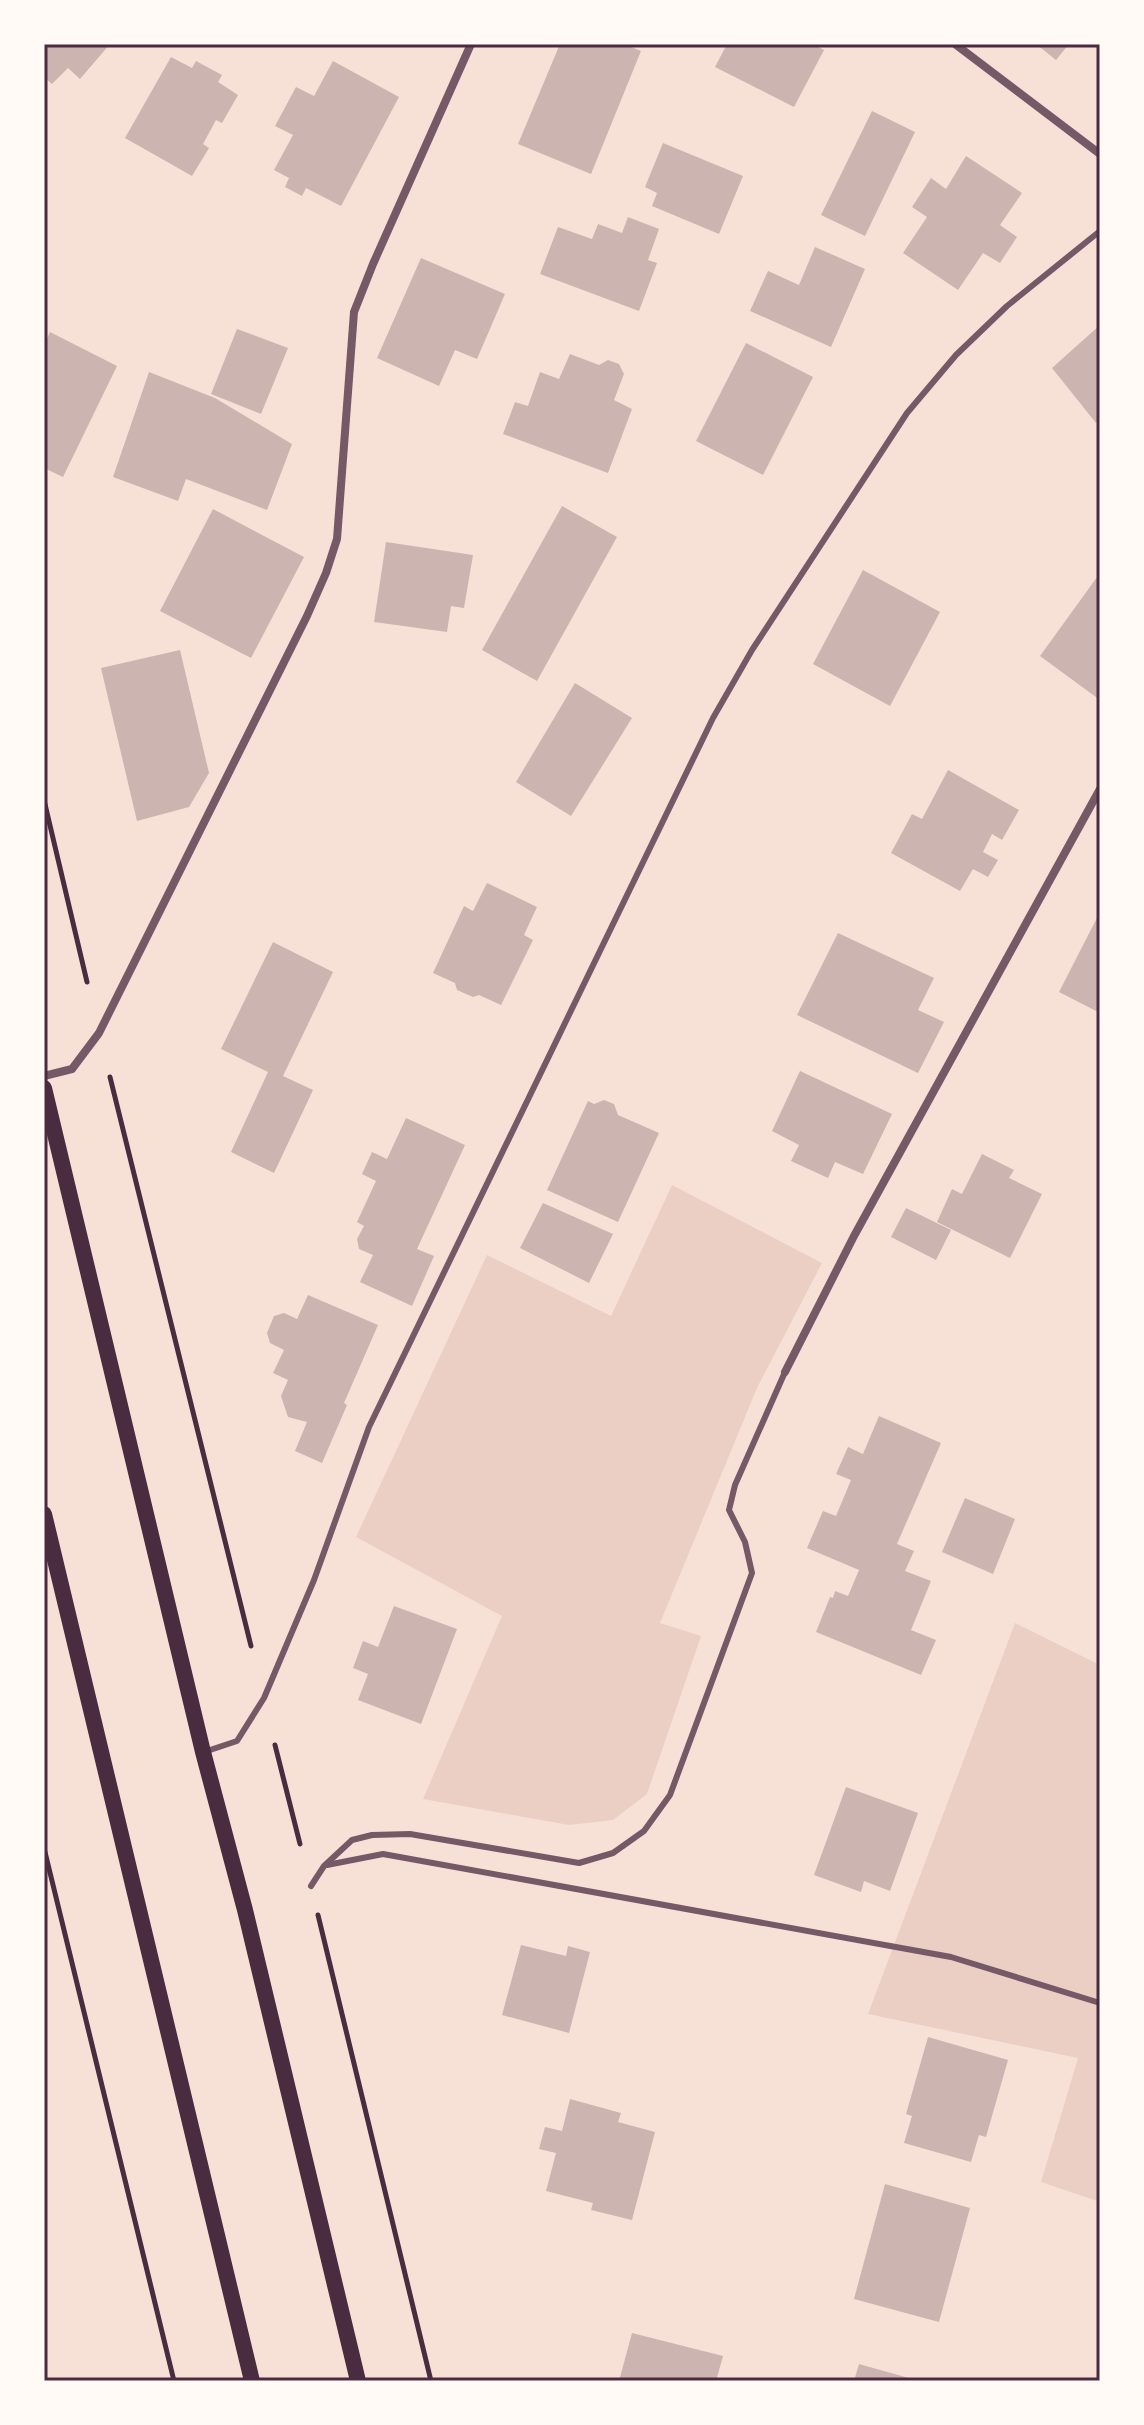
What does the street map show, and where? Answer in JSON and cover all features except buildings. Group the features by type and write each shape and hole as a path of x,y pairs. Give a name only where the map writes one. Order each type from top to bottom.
{"main road":[{"path":"44,1088 358,2381"},
{"path":"44,1514 252,2381"}],"street":[{"path":"44,1076 72,1069 99,1033 326,573 337,539 354,312 471,44"},
{"path":"955,44 1100,154"},
{"path":"785,1372 854,1236 1100,789"}],"lane":[{"path":"203,1752 237,1741 264,1698 314,1580 369,1427 713,718 744,663 907,413 956,355 1007,306 1100,231"},
{"path":"311,1886 324,1866 352,1840 372,1835 410,1834 579,1863 613,1853 644,1831 670,1795 752,1573 745,1542 729,1510 735,1485 785,1372"},
{"path":"324,1866 383,1854 951,1957 1100,2003"}],"path":[{"path":"44,800 431,2381"},
{"path":"44,1848 174,2381"}],"shaded area":[{"path":"672,1185 822,1263 757,1388 660,1623 701,1636 647,1794 613,1820 569,1825 423,1799 502,1616 356,1537 487,1255 611,1316"},
{"path":"1015,1623 1100,1665 1100,2202 1041,2182 1078,2058 868,2014"}]}
